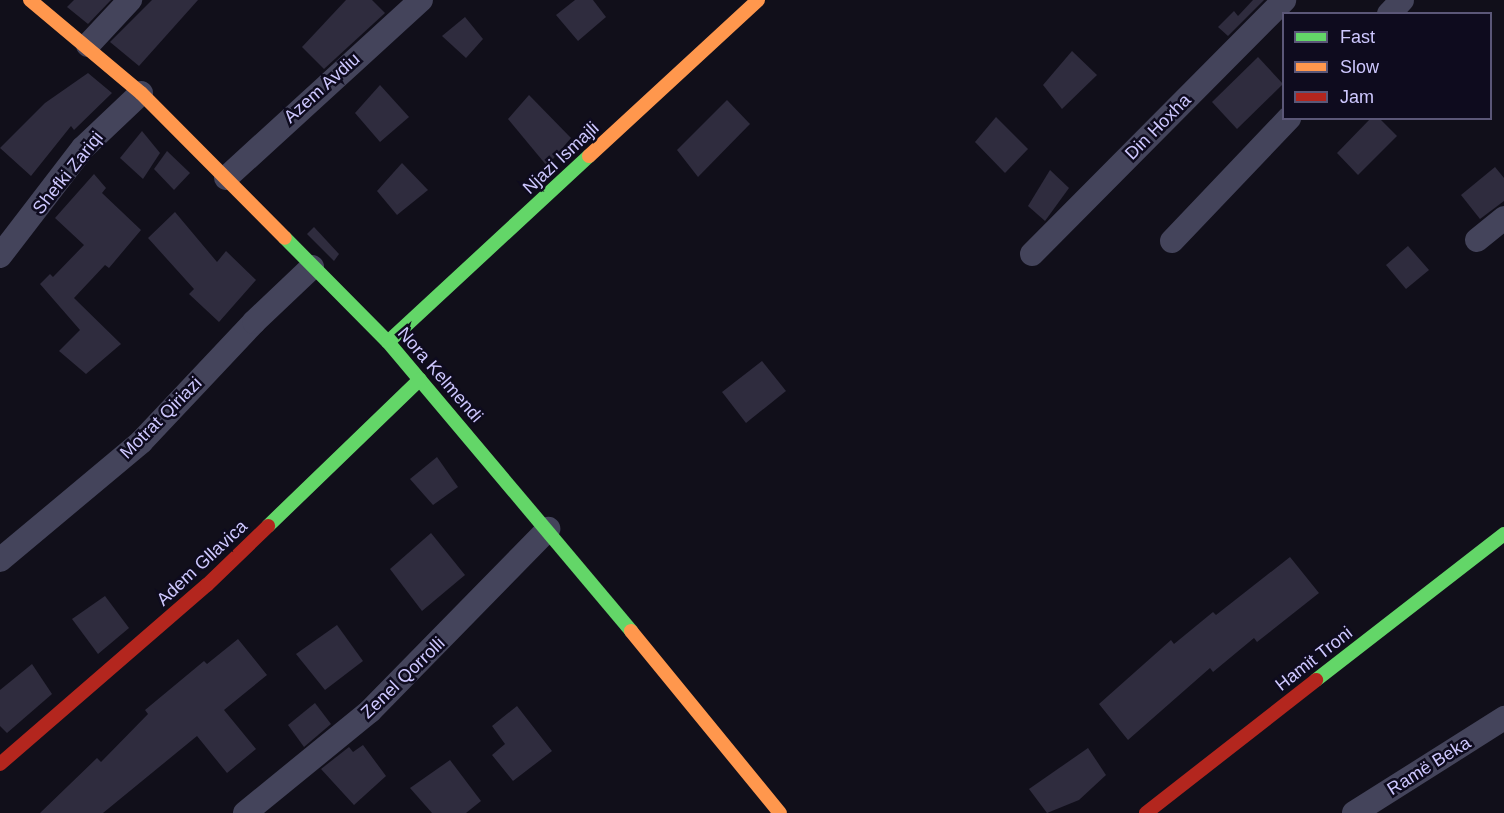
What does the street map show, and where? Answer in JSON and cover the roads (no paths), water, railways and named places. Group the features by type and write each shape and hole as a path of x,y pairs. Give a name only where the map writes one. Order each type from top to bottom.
{"street":[{"name":"Nora Kelmendi","path":"30,0 88,45 141,93 388,342 548,529 780,813"},
{"path":"88,45 130,0"},
{"name":"Azem Avdiu","path":"226,178 421,0"},
{"name":"Njazi Ismajli","path":"388,342 758,0"},
{"name":"Din Hoxha","path":"1032,254 1284,0"},
{"path":"1391,12 1402,0"},
{"name":"Shefki Zariqi","path":"0,256 83,148 141,93"},
{"path":"1172,241 1287,120"},
{"path":"1477,240 1504,218"},
{"name":"Motrat Qiriazi","path":"0,560 141,442 254,322 312,267"},
{"name":"Adem Gllavica","path":"0,764 207,585 420,379"},
{"name":"Zenel Qorrolli","path":"245,813 370,711 548,529"},
{"name":"Hamit Troni","path":"1146,813 1504,534"},
{"name":"Ramë Beka","path":"1354,813 1504,718"}]}
